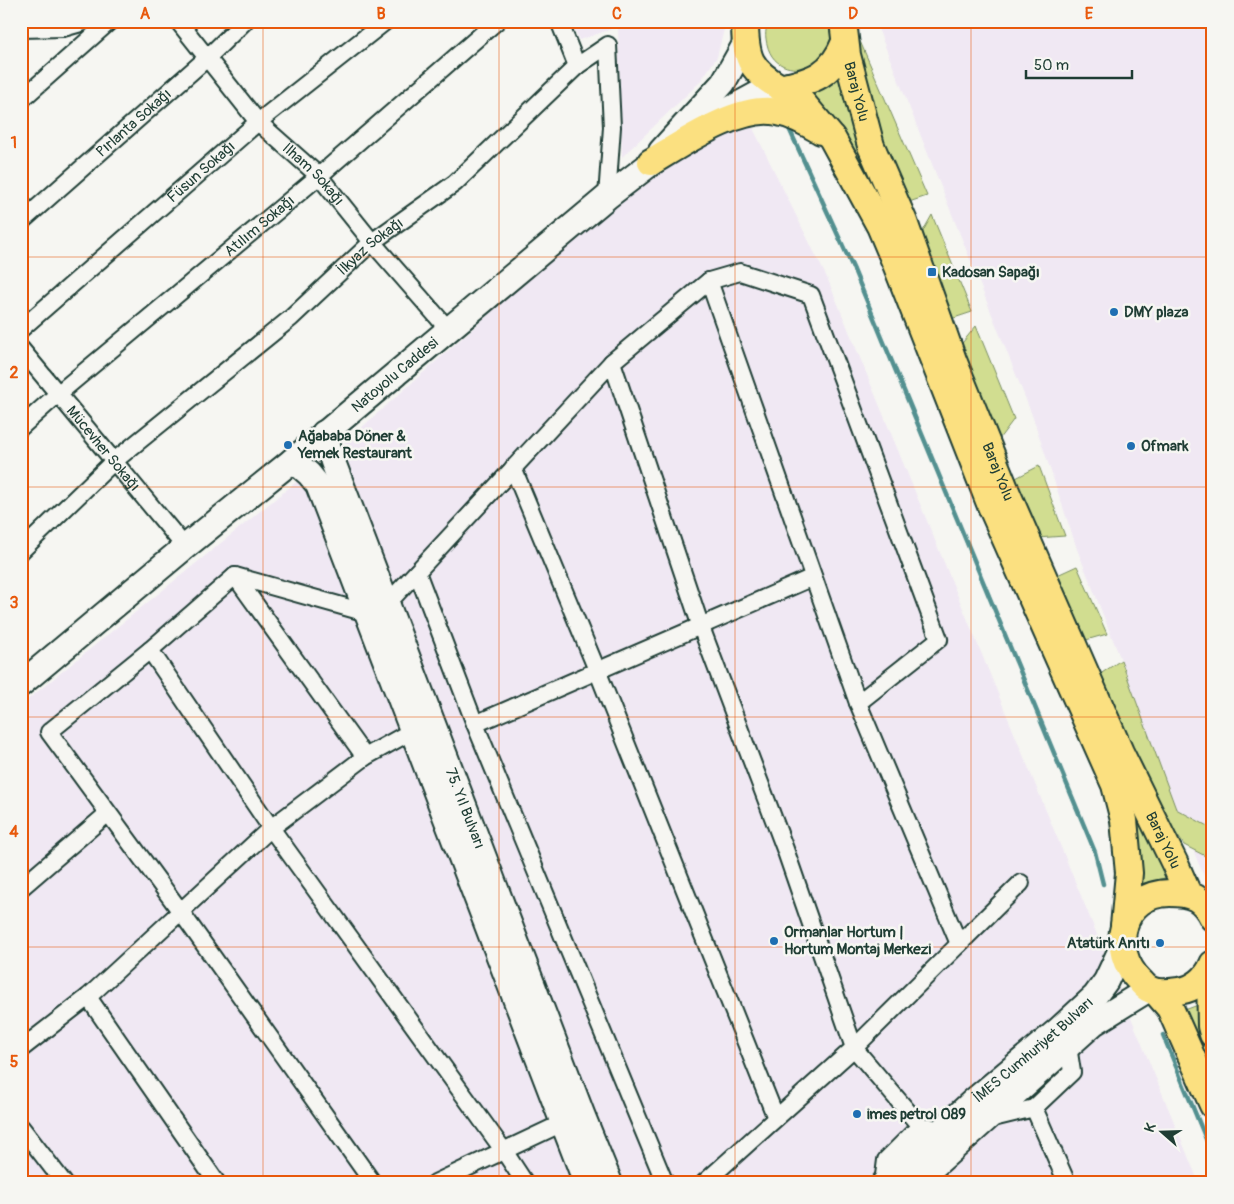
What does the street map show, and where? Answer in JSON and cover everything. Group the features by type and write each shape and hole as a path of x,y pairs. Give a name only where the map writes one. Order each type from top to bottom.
{"main road":[{"name":"Baraj Yolu","path":"746,28 747,54 756,70 785,87 832,138 880,226 991,506 1114,785 1124,820 1129,873 1123,936"},
{"path":"785,87 810,81 824,73 839,57 845,28"},
{"name":"Baraj Yolu","path":"845,28 871,146 904,222 956,369 1008,496 1120,752 1175,864 1198,894 1213,918"},
{"path":"651,162 706,128 753,110 778,111 803,120 832,138"},
{"path":"1198,894 1169,893 1154,895 1140,902 1130,913 1123,936 1125,959 1132,972 1170,1008 1213,1105"},
{"path":"1152,990 1170,992 1185,990 1199,983 1211,968"},
{"path":"1211,968 1211,1026 1213,1034"}],"street":[{"path":"21,29 63,28 88,21"},
{"path":"21,100 110,21"},
{"name":"İlham Sokağı","path":"178,21 258,122 319,176 372,242 448,329"},
{"name":"Pırlanta Sokağı","path":"21,222 207,58 244,21"},
{"name":"Füsun Sokağı","path":"21,329 258,122 386,21"},
{"name":"Atılım Sokağı","path":"21,428 59,393 319,176 497,21"},
{"path":"559,21 577,66"},
{"path":"651,162 723,83 746,28"},
{"name":"İlkyaz Sokağı","path":"21,551 113,462 291,318 372,242 455,183 577,66 608,45 612,127 607,197"},
{"name":"Natoyolu Caddesi","path":"21,684 651,162 728,109 763,91 785,87"},
{"path":"236,576 377,609 417,572 612,362 709,281 740,272 811,295 939,639 858,703"},
{"path":"709,281 858,703 960,944"},
{"name":"Mücevher Sokağı","path":"21,349 185,547"},
{"path":"612,362 701,627 785,849 854,1048 940,1133"},
{"name":"75. Yıl Bulvarı","path":"324,433 377,609"},
{"name":"75. Yıl Bulvarı","path":"293,460 318,485 377,609 572,1118 586,1183"},
{"path":"513,468 597,670 776,1118"},
{"path":"417,572 475,724 665,1183"},
{"path":"236,576 150,650 49,732 373,1183"},
{"path":"236,576 365,757"},
{"path":"475,724 814,577"},
{"path":"150,650 271,828 504,1150 525,1183"},
{"path":"21,1049 88,997 271,828 365,757 422,725"},
{"path":"21,888 107,814"},
{"path":"704,1183 854,1048 1021,883"},
{"name":"İMES Cumhuriyet Bulvarı","path":"915,1183 940,1133 984,1120 1063,1038 1106,981 1123,936"},
{"name":"İMES Cumhuriyet Bulvarı","path":"884,1183 972,1102 1063,1038 1094,1023 1152,990"},
{"path":"88,997 217,1183"},
{"path":"984,1120 1034,1108 1072,1072 1063,1038"},
{"path":"1034,1108 1067,1183"},
{"path":"435,1183 572,1118"},
{"name":"75. Yıl Bulvarı","path":"572,1118 610,1183"},
{"path":"21,1127 64,1183"}],"shaded area":[{"path":"571,21 726,21 717,57 700,82 622,157 618,27 579,40"},
{"path":"875,21 1213,21 1213,898 1176,809 1121,660 1077,549 1032,415"},
{"path":"751,124 828,280 1199,1183 21,1183 21,705 343,444 650,171"}],"green space":[{"path":"769,21 827,21 831,37 827,50 819,60 808,66 796,68 783,66 773,58 767,44 766,32"},
{"path":"853,25 927,196 903,204 880,146"},
{"path":"839,73 882,204 807,94 824,88"},
{"path":"932,215 972,312 948,320 918,240"},
{"path":"976,326 1014,419 996,443 958,348"},
{"path":"1039,466 1065,536 1037,538 1014,479"},
{"path":"1077,566 1107,634 1079,642 1053,577"},
{"path":"1121,660 1176,809 1213,829 1213,860 1184,845 1160,810 1096,677"},
{"path":"1125,783 1173,876 1136,885"},
{"path":"1198,1005 1213,1059 1213,1084 1177,1013"}],"waterway":[{"path":"787,124 854,270 1095,852 1103,884"},
{"path":"1163,1035 1213,1156"}],"place":[{"name":"Kadosan Sapağı","path":"932,272"},
{"name":"DMY plaza","path":"1114,312"},
{"name":"Ağababa Döner & Yemek Restaurant","path":"288,445"},
{"name":"Ofmark","path":"1131,446"},
{"name":"Ormanlar Hortum | Hortum Montaj Merkezi","path":"774,941"},
{"name":"Atatürk Anıtı","path":"1160,943"},
{"name":"imes petrol 089","path":"857,1114"}]}
